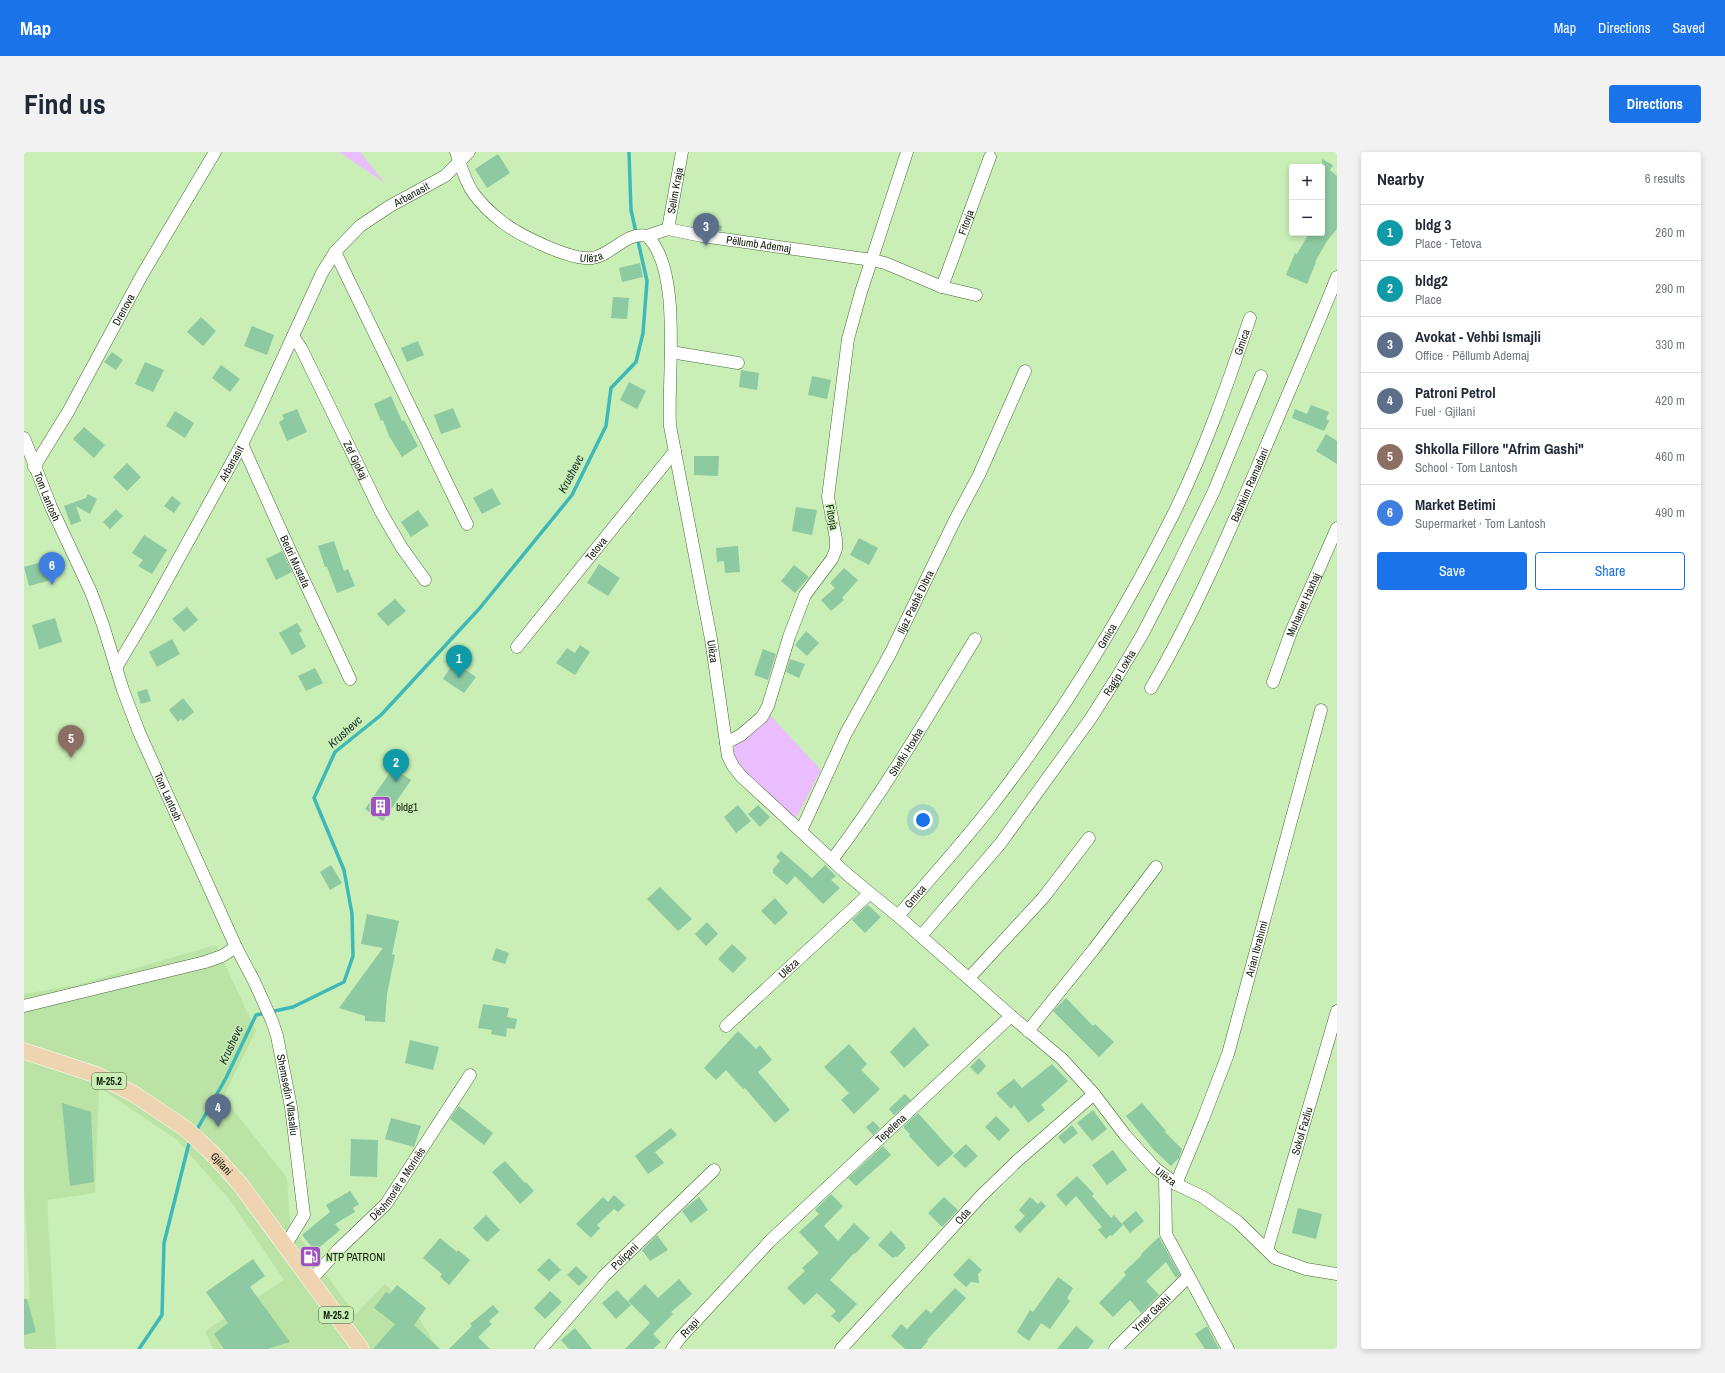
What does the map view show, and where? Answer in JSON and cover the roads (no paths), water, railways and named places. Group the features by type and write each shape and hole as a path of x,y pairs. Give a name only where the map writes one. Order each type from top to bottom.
{"main road":[{"name":"Gjilani","path":"24,1051 97,1075 134,1094 186,1129 211,1152 240,1184 361,1349"}],"street":[{"name":"Drenova","path":"34,467 68,412 142,275 215,152"},
{"name":"Arbanasit","path":"116,668 148,614 242,444 322,273 335,252 360,226 390,206 444,176 458,157 469,152"},
{"name":"Selim Kraja","path":"668,229 682,152"},
{"name":"Fitorja","path":"726,743 741,735 762,717 768,706 789,637 805,595 832,559 836,549 836,539 829,508 829,485 848,339 861,292 907,152"},
{"name":"Ulëza","path":"458,157 463,173 473,193 491,213 517,232 548,247 584,258 593,258 639,236 658,249 666,280 669,300 672,352 669,404 670,426 711,639 728,756 733,766 741,776 869,894 898,916 1028,1031 1062,1059 1094,1094 1125,1135 1154,1168 1176,1184 1203,1197 1238,1222 1275,1258 1306,1269 1337,1274"},
{"name":"Fitorja","path":"942,287 990,157"},
{"path":"639,236 668,229"},
{"name":"Pëllumb Ademaj","path":"668,229 702,236 872,260"},
{"path":"335,252 467,524"},
{"path":"872,260 885,263 942,287 976,295"},
{"name":"Bashkim Ramadani","path":"1151,688 1184,631 1228,536 1337,277"},
{"name":"Gmica","path":"898,916 954,853 994,802 1056,716 1113,624 1175,510 1229,380 1250,318"},
{"name":"Zef Gjokaj","path":"293,336 301,348 390,530 425,580"},
{"path":"672,352 738,363"},
{"name":"Iljaz Pashë Dibra","path":"801,831 846,734 890,654 955,520 979,475 1025,371"},
{"name":"Ragip Loxha","path":"921,936 1008,832 1091,718 1142,636 1208,505 1261,376"},
{"name":"Tom Lantosh","path":"24,438 50,507 91,592 104,625 116,668 139,732 236,947"},
{"name":"Bedri Mustafa","path":"242,444 286,544 350,679"},
{"name":"Tetova","path":"517,647 676,451"},
{"name":"Muhamet Haxhaj","path":"1273,682 1291,632 1337,528"},
{"name":"Shefki Hoxha","path":"832,860 905,755 975,640"},
{"name":"Arian Ibrahimi","path":"1176,1184 1228,1054 1244,989 1321,710"},
{"path":"969,978 1042,898 1089,838"},
{"path":"1028,1031 1094,949 1156,866"},
{"name":"Ulëza","path":"726,1026 869,894"},
{"path":"24,1006 205,962 222,956 236,947"},
{"name":"Shemsedin Vllasaliu","path":"236,947 266,1005 272,1021 278,1042 291,1107 304,1215 285,1246"},
{"name":"Sokol Fazliu","path":"1267,1250 1337,1011"},
{"name":"Tepelena","path":"708,1307 770,1241 1011,1016"},
{"name":"Dëshmorët e Morinës","path":"311,1280 338,1250 386,1204 470,1075"},
{"name":"Oda","path":"841,1349 981,1196 1017,1161 1094,1094"},
{"name":"Poliçani","path":"541,1349 604,1276 714,1170"},
{"path":"1165,1177 1166,1234 1228,1349"},
{"name":"Ymer Gashi","path":"1115,1349 1188,1277"},
{"name":"Rrapi","path":"672,1349 708,1307"}],"waterway":[{"name":"Krushevc","path":"195,1133 226,1078 256,1015 293,1007 344,982 353,956 352,914 344,870 314,798 335,752 381,715 479,609 572,495 606,426 611,388 636,362 643,333 647,281 631,210 629,152"},
{"name":"Krushevc","path":"139,1349 162,1315 164,1243 191,1140"}],"place":[{"name":"Avokat - Vehbi Ismajli","path":"706,246"},
{"name":"Market Betimi","path":"52,585"},
{"name":"bldg 3","path":"459,678"},
{"name":"Shkolla Fillore \"Afrim Gashi\"","path":"71,758"},
{"name":"bldg2","path":"396,782"},
{"name":"bldg1","path":"380,807"},
{"name":"Patroni Petrol","path":"218,1127"},
{"name":"NTP PATRONI","path":"310,1257"}]}
